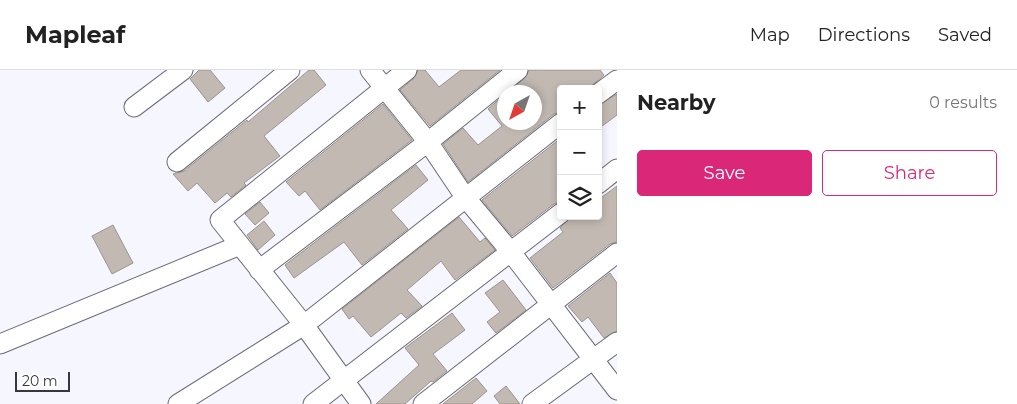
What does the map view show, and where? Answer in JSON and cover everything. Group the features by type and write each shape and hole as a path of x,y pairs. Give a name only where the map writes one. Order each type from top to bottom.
{"street":[{"path":"134,107 184,70"},
{"path":"177,162 290,70"},
{"path":"370,70 428,142 465,197 510,251 617,390"},
{"path":"361,404 304,325 220,220 407,70"},
{"path":"259,270 428,142 518,70"},
{"path":"602,91 617,80"},
{"path":"178,404 304,325 557,126"},
{"path":"602,181 617,170"},
{"path":"312,404 557,216"},
{"path":"0,344 240,245"},
{"path":"422,404 617,252"},
{"path":"532,404 617,342"}],"building":[{"path":"199,70 210,70 225,88 208,102 190,79"},
{"path":"309,70 314,70 326,85 264,136 280,156 244,183 246,185 231,197 227,193 215,203 197,183 188,191 173,174 184,171 247,120 248,122"},
{"path":"418,70 425,70 439,87 461,70 500,70 430,126 400,90 414,78"},
{"path":"529,70 600,70 604,75 593,85 557,85 557,113 542,123 542,85 516,85 525,78"},
{"path":"617,94 617,115 602,126 602,103"},
{"path":"497,101 497,120 488,109"},
{"path":"383,104 412,140 320,210 305,191 299,196 286,182"},
{"path":"463,128 478,145 497,130 534,130 468,182 443,144"},
{"path":"557,141 557,203 512,236 482,200"},
{"path":"416,165 428,180 391,210 408,229 362,265 344,242 294,278 285,265"},
{"path":"617,186 617,242 610,244 553,288 530,258 563,232 560,228 568,220 602,220 602,197"},
{"path":"260,202 269,213 255,225 245,214"},
{"path":"459,217 480,242 485,238 495,250 455,280 441,261 407,290 422,306 406,318 401,313 371,337 353,316 349,319 342,309"},
{"path":"264,221 275,235 258,250 247,235"},
{"path":"113,225 133,263 112,274 92,236"},
{"path":"610,273 617,283 617,331 604,338 588,317 582,322 568,306"},
{"path":"503,280 526,310 496,333 487,322 500,312 485,293"},
{"path":"452,313 465,330 433,354 447,371 433,382 431,381 405,404 376,404 419,365 405,348"},
{"path":"476,378 487,391 472,404 443,404"},
{"path":"506,386 520,404 500,404 494,396"}]}
